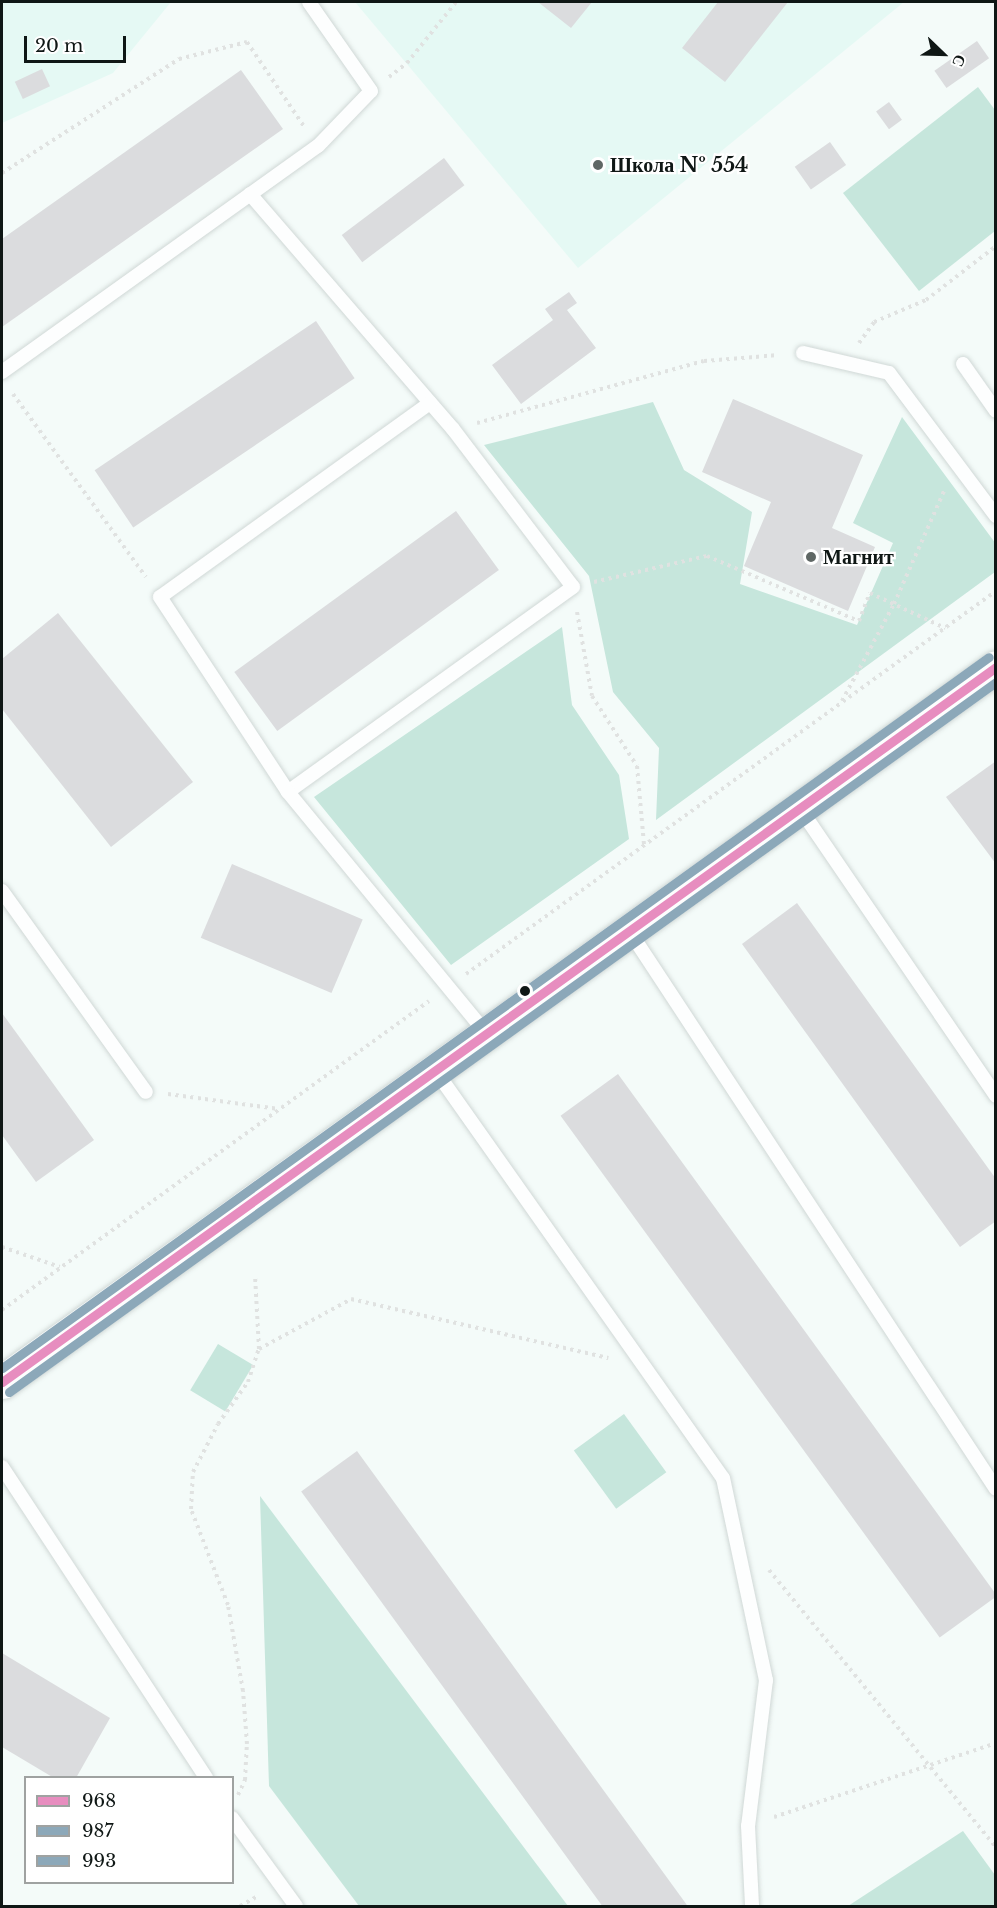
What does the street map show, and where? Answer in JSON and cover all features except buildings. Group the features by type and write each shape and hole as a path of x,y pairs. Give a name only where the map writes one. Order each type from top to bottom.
{"street":[{"path":"2,1382 486,1033 801,810 996,667"}],"lane":[{"path":"2,372 318,146 371,91 309,2"},
{"path":"250,194 453,429 573,587 288,792"},
{"path":"803,353 890,373 996,516"},
{"path":"963,364 996,411"},
{"path":"430,403 160,597 288,792 450,986 486,1033"},
{"path":"801,810 996,1096"},
{"path":"2,891 146,1092"},
{"path":"630,932 989,1466 996,1489"},
{"path":"435,1070 723,1478 766,1680 748,1826 752,1906"},
{"path":"2,1467 205,1776"},
{"path":"234,1821 296,1906"}],"path":[{"path":"371,91 407,63 456,2"},
{"path":"2,173 179,59 247,42 318,146"},
{"path":"845,363 874,322 926,300 996,246"},
{"path":"453,429 704,360 803,353"},
{"path":"8,388 160,597"},
{"path":"841,703 894,604 956,464"},
{"path":"644,846 636,766 592,696 573,587 707,556 859,621 870,593 945,628"},
{"path":"2,1310 996,591"},
{"path":"146,1092 279,1110"},
{"path":"2,1247 60,1267"},
{"path":"237,1798 245,1780 247,1744 243,1691 228,1605 191,1509 193,1472 218,1424 248,1382 259,1349 255,1274"},
{"path":"259,1349 351,1299 644,1366"},
{"path":"732,1526 996,1847"},
{"path":"748,1826 996,1743"}],"shaded area":[{"path":"2,2 171,2 113,73 2,123"},
{"name":"Школа № 554","path":"355,2 904,2 578,268"}],"green space":[{"path":"978,87 995,110 995,231 919,291 843,193"},
{"path":"653,402 684,470 752,512 740,584 857,625 893,543 853,523 902,417 996,544 995,572 656,820 659,748 613,692 589,576 484,445"},
{"path":"562,627 572,705 619,775 629,839 451,965 314,797"},
{"path":"218,1344 253,1365 225,1411 190,1390"},
{"path":"624,1414 666,1472 616,1509 574,1450"},
{"path":"260,1496 568,1906 359,1906 269,1786"},
{"path":"963,1831 995,1875 995,1906 848,1906"}],"transit line":[{"name":"993","path":"2,1368 989,657"},
{"name":"968","path":"2,1382 996,667"},
{"name":"987","path":"9,1392 996,682"}],"place":[{"name":"Школа № 554","path":"598,165"},
{"name":"Магнит","path":"811,557"}]}
